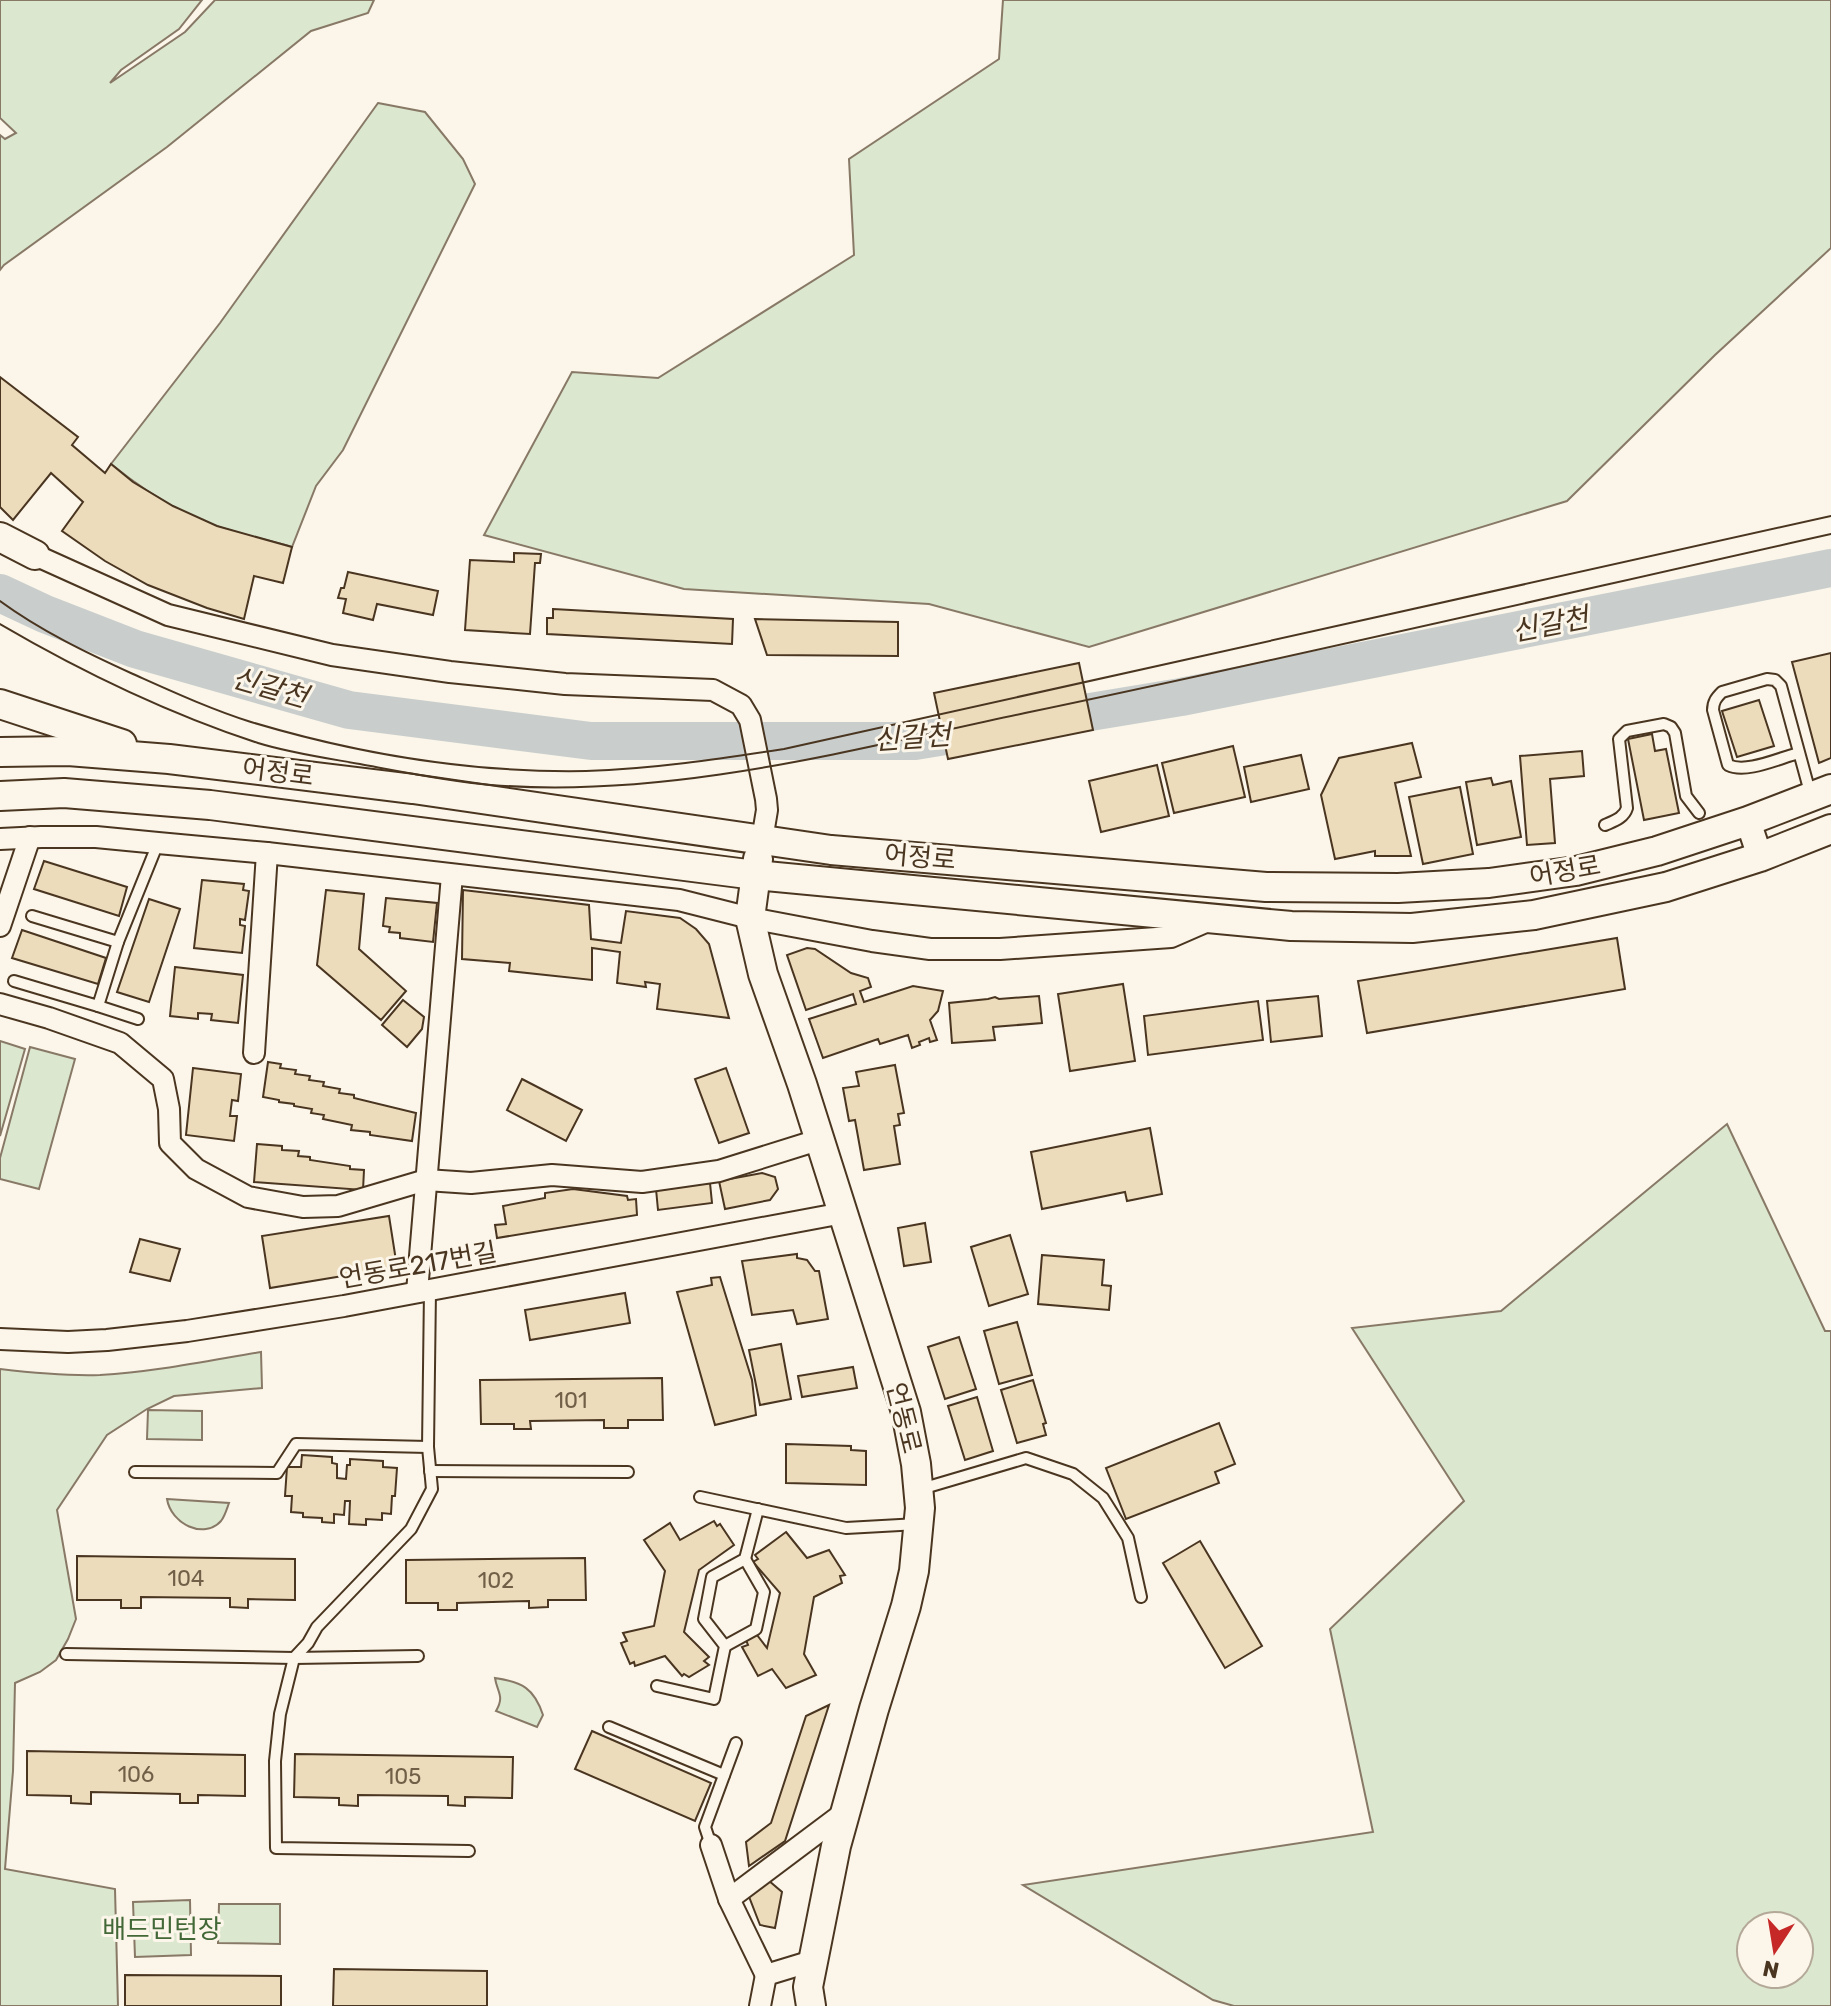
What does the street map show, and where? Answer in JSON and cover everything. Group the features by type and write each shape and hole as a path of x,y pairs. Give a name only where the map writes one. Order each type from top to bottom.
{"main road":[{"path":"0,537 35,555"},
{"path":"0,704 169,759"},
{"name":"어정로","path":"0,752 68,751 169,759 413,789 831,850 1266,887 1398,888 1489,883 1576,871 1657,851 1821,793"},
{"name":"어정로","path":"0,796 64,793 210,805 755,875 1291,926 1412,928 1534,915 1666,887 1760,857 1831,829"},
{"name":"언동로","path":"762,840 750,918 763,974 802,1084 906,1412 919,1490 920,1523 914,1571 836,1846 812,1961 808,1987 811,2006"}],"street":[{"path":"35,555 168,615 332,655 450,672 551,682 713,690 741,705 750,720 766,799 762,840"},
{"path":"1748,821 1760,857"},
{"path":"0,926 30,837"},
{"path":"0,839 96,837 267,853 679,900 750,918 930,949 986,949 1171,937 1210,920"},
{"path":"254,1053 267,853"},
{"path":"424,1291 426,1180 452,875"},
{"path":"0,1004 120,1043 163,1079 169,1109 170,1143 196,1169 248,1197 303,1207 338,1206 426,1180 471,1183 552,1175 642,1182 719,1171 818,1140"},
{"name":"언동로217번길","path":"0,1339 68,1342 141,1337 328,1308 843,1213"},
{"path":"729,1899 845,1812"},
{"path":"711,1845 729,1899 766,1975 760,2006"},
{"path":"766,1975 812,1961"}],"lane":[{"path":"1799,753 1744,769 1728,765 1713,710 1717,697 1722,692 1767,679 1775,680 1781,686 1799,753 1821,793"},
{"path":"1605,825 1625,814 1627,808 1619,739 1627,731 1664,724 1675,733 1686,796 1699,813"},
{"path":"98,1006 118,942 158,843"},
{"path":"32,916 118,942"},
{"path":"14,981 138,1019"},
{"path":"424,1291 432,1489 411,1529 317,1627 294,1658 280,1714 275,1761 276,1848 469,1851"},
{"path":"135,1472 277,1473 296,1444 428,1447"},
{"path":"919,1490 1026,1458 1073,1474 1103,1498 1128,1538 1141,1597"},
{"path":"430,1471 628,1472"},
{"path":"700,1497 846,1528 920,1523"},
{"path":"657,1686 714,1699 725,1646 756,1629 764,1592 745,1559 758,1509"},
{"path":"725,1646 704,1619 712,1577 745,1559"},
{"path":"66,1654 294,1658 418,1656"},
{"path":"609,1727 724,1775"},
{"path":"711,1845 705,1827 736,1743"}],"green space":[{"path":"0,0 202,0 179,29 121,70 110,83 185,32 215,0 374,0 368,13 311,31 167,147 0,270 0,135 5,139 16,133 0,118"},
{"path":"1003,0 1831,0 1831,248 1715,355 1567,501 1089,647 929,604 684,589 484,535 572,372 658,378 854,255 849,159 999,59"},
{"path":"378,103 425,112 463,159 475,184 343,450 316,486 292,547 204,522 162,500 111,464 220,323"},
{"path":"0,1041 25,1049 0,1136"},
{"path":"30,1047 75,1059 39,1189 0,1179 0,1158"},
{"path":"1727,1124 1825,1331 1831,1331 1831,2006 1234,2006 1213,2000 1023,1885 1373,1832 1330,1629 1464,1501 1352,1328 1501,1311"},
{"path":"261,1352 262,1388 174,1396 147,1409 107,1435 57,1510 76,1619 56,1660 40,1672 15,1683 13,1771 5,1869 115,1889 118,2006 0,2006 0,1369 100,1375 160,1369"},
{"path":"148,1410 202,1411 202,1440 147,1439"},
{"path":"167,1499 229,1503 221,1521 214,1527 197,1529 175,1516"},
{"path":"495,1678 520,1684 531,1692 543,1715 537,1727 496,1711 500,1698"},
{"name":"배드민턴장","path":"190,1900 191,1955 135,1957 133,1902"},
{"path":"219,1904 280,1904 280,1944 218,1943"}],"building":[{"path":"0,377 78,437 72,445 105,473 111,464 133,482 173,506 217,526 292,547 283,583 254,576 244,619 148,585 105,561 62,531 83,502 51,473 13,520 0,507"},
{"path":"514,553 541,554 540,563 535,563 530,634 465,630 470,560 514,562"},
{"path":"348,572 438,591 433,615 377,604 373,620 343,613 346,599 338,598"},
{"path":"553,609 733,619 732,644 547,634 547,618 553,618"},
{"path":"755,619 898,622 898,656 767,655"},
{"path":"1831,653 1831,758 1819,763 1792,662"},
{"path":"1079,663 1093,730 948,759 934,693"},
{"path":"1759,700 1774,746 1737,757 1722,711"},
{"path":"1652,734 1655,751 1666,749 1679,813 1644,820 1628,739"},
{"path":"1412,743 1421,777 1395,783 1411,856 1375,856 1375,851 1335,859 1321,795 1339,758"},
{"path":"1233,746 1245,797 1174,813 1162,763"},
{"path":"1582,751 1584,776 1550,779 1555,843 1527,845 1520,756"},
{"path":"1301,755 1309,789 1251,802 1244,767"},
{"path":"1157,765 1169,816 1101,832 1089,781"},
{"path":"1491,778 1493,785 1511,781 1521,837 1477,845 1466,782"},
{"path":"1460,787 1473,854 1423,864 1409,797"},
{"path":"44,861 127,887 119,916 34,889"},
{"path":"202,880 244,884 243,890 249,891 245,920 240,919 240,925 245,926 242,953 194,948"},
{"path":"326,890 364,894 359,949 406,991 381,1020 317,965"},
{"path":"463,890 589,905 591,939 621,943 626,911 680,918 696,929 709,944 729,1018 657,1009 660,984 645,982 646,987 617,983 620,952 592,948 592,980 509,971 510,963 462,959"},
{"path":"386,898 437,903 433,942 400,938 400,933 389,932 390,927 383,926"},
{"path":"149,899 180,909 149,1002 117,992"},
{"path":"22,930 106,958 98,984 12,958"},
{"path":"1617,938 1625,989 1367,1033 1358,981"},
{"path":"807,948 815,949 851,973 868,978 871,987 860,991 864,1002 913,986 943,991 938,1011 930,1020 937,1040 930,1042 929,1038 912,1048 908,1035 880,1044 878,1039 823,1058 809,1019 856,1004 853,994 806,1010 787,955"},
{"path":"175,967 243,975 238,1023 211,1020 212,1014 198,1013 198,1019 170,1016"},
{"path":"1123,984 1135,1061 1070,1071 1058,994"},
{"path":"1039,996 1042,1023 993,1027 995,1040 952,1043 949,1003 995,997"},
{"path":"1318,996 1322,1036 1271,1042 1267,1001"},
{"path":"403,1000 424,1017 422,1029 407,1047 382,1025"},
{"path":"1258,1001 1263,1040 1148,1055 1144,1016"},
{"path":"268,1062 281,1064 280,1068 296,1070 295,1074 310,1076 309,1080 324,1082 323,1086 340,1089 339,1093 416,1113 412,1141 351,1130 352,1125 323,1119 324,1115 311,1113 312,1109 263,1097"},
{"path":"895,1065 904,1113 898,1114 900,1125 894,1126 900,1164 864,1170 855,1120 849,1121 843,1088 859,1086 856,1072"},
{"path":"193,1068 241,1074 238,1101 232,1100 230,1116 237,1116 234,1141 186,1135"},
{"path":"726,1068 749,1133 719,1143 695,1079"},
{"path":"522,1079 582,1110 566,1141 507,1110"},
{"path":"1150,1128 1162,1194 1127,1201 1125,1192 1042,1209 1031,1152"},
{"path":"257,1144 282,1146 282,1150 299,1151 298,1156 310,1157 310,1160 364,1170 363,1190 254,1182"},
{"path":"762,1173 775,1177 778,1189 770,1200 725,1209 719,1181"},
{"path":"710,1183 712,1203 658,1210 656,1189"},
{"path":"573,1189 636,1199 637,1215 497,1238 495,1225 506,1224 503,1206 545,1198 545,1193"},
{"path":"389,1216 397,1267 270,1288 262,1236"},
{"path":"925,1223 931,1262 904,1266 898,1228"},
{"path":"1010,1235 1028,1294 989,1306 971,1247"},
{"path":"140,1239 180,1249 170,1281 130,1272"},
{"path":"797,1254 797,1258 807,1260 815,1271 819,1271 828,1319 797,1324 793,1310 752,1315 742,1261"},
{"path":"1042,1255 1104,1260 1102,1285 1111,1286 1109,1310 1038,1304"},
{"path":"720,1277 752,1380 756,1415 715,1425 677,1292 712,1285 711,1278"},
{"path":"625,1293 630,1323 530,1340 525,1310"},
{"path":"1017,1322 1032,1375 999,1384 984,1331"},
{"path":"959,1337 976,1389 945,1399 928,1347"},
{"path":"781,1344 791,1399 760,1405 749,1350"},
{"path":"853,1367 857,1388 802,1397 798,1376"},
{"path":"662,1378 663,1420 628,1420 628,1428 604,1428 604,1420 530,1421 531,1429 514,1429 514,1424 481,1424 480,1380"},
{"path":"1033,1380 1046,1423 1043,1424 1046,1435 1017,1443 1001,1390"},
{"path":"977,1397 993,1451 965,1460 948,1406"},
{"path":"1219,1423 1235,1464 1215,1472 1219,1483 1126,1519 1106,1468"},
{"path":"786,1444 851,1446 851,1450 866,1451 866,1485 786,1483"},
{"path":"302,1455 332,1457 332,1463 337,1464 337,1478 346,1479 350,1459 383,1461 383,1467 397,1468 391,1514 382,1513 382,1520 366,1519 366,1525 349,1524 350,1501 345,1501 344,1515 334,1514 334,1523 291,1512 292,1496 285,1496 287,1467 301,1467"},
{"path":"714,1521 717,1526 720,1524 734,1545 699,1570 684,1632 709,1657 704,1661 709,1665 689,1677 682,1676 665,1656 635,1666 634,1662 630,1664 621,1643 627,1641 623,1633 654,1626 665,1571 644,1540 670,1523 680,1540"},
{"path":"786,1532 807,1558 829,1550 845,1575 840,1576 842,1583 814,1597 804,1654 816,1675 786,1688 772,1669 758,1676 742,1647 748,1645 746,1640 757,1635 767,1648 780,1593 753,1562 758,1559 755,1555"},
{"path":"1200,1541 1262,1646 1225,1668 1163,1563"},
{"path":"77,1556 295,1559 295,1600 248,1599 248,1608 230,1607 230,1598 141,1597 141,1608 121,1608 121,1600 77,1600"},
{"path":"585,1558 586,1600 548,1600 548,1607 529,1608 529,1601 457,1603 457,1610 438,1610 438,1603 406,1603 406,1560"},
{"path":"829,1705 785,1841 749,1866 746,1842 771,1823 806,1716"},
{"path":"592,1731 711,1783 695,1821 575,1769"},
{"path":"27,1751 245,1755 245,1796 198,1795 198,1803 180,1803 180,1794 91,1792 91,1804 71,1803 71,1796 27,1795"},
{"path":"295,1754 513,1757 512,1798 465,1797 465,1806 448,1805 448,1796 358,1795 358,1806 339,1805 339,1798 294,1797"},
{"path":"768,1880 782,1892 775,1928 760,1925 748,1894"},
{"path":"334,1969 487,1971 487,2006 333,2006"},
{"path":"125,1975 281,1976 281,2006 125,2006"}],"waterway":[{"name":"신갈천","path":"0,593 135,649 349,710 591,741 915,741 1181,697 1831,568"}],"tram line":[{"path":"0,601 82,650 191,700 251,722 374,752 459,765 544,771 611,770 784,749 1831,516"},
{"path":"0,624 126,690 270,747 491,785 626,785 693,778 827,756 1831,534"}]}
